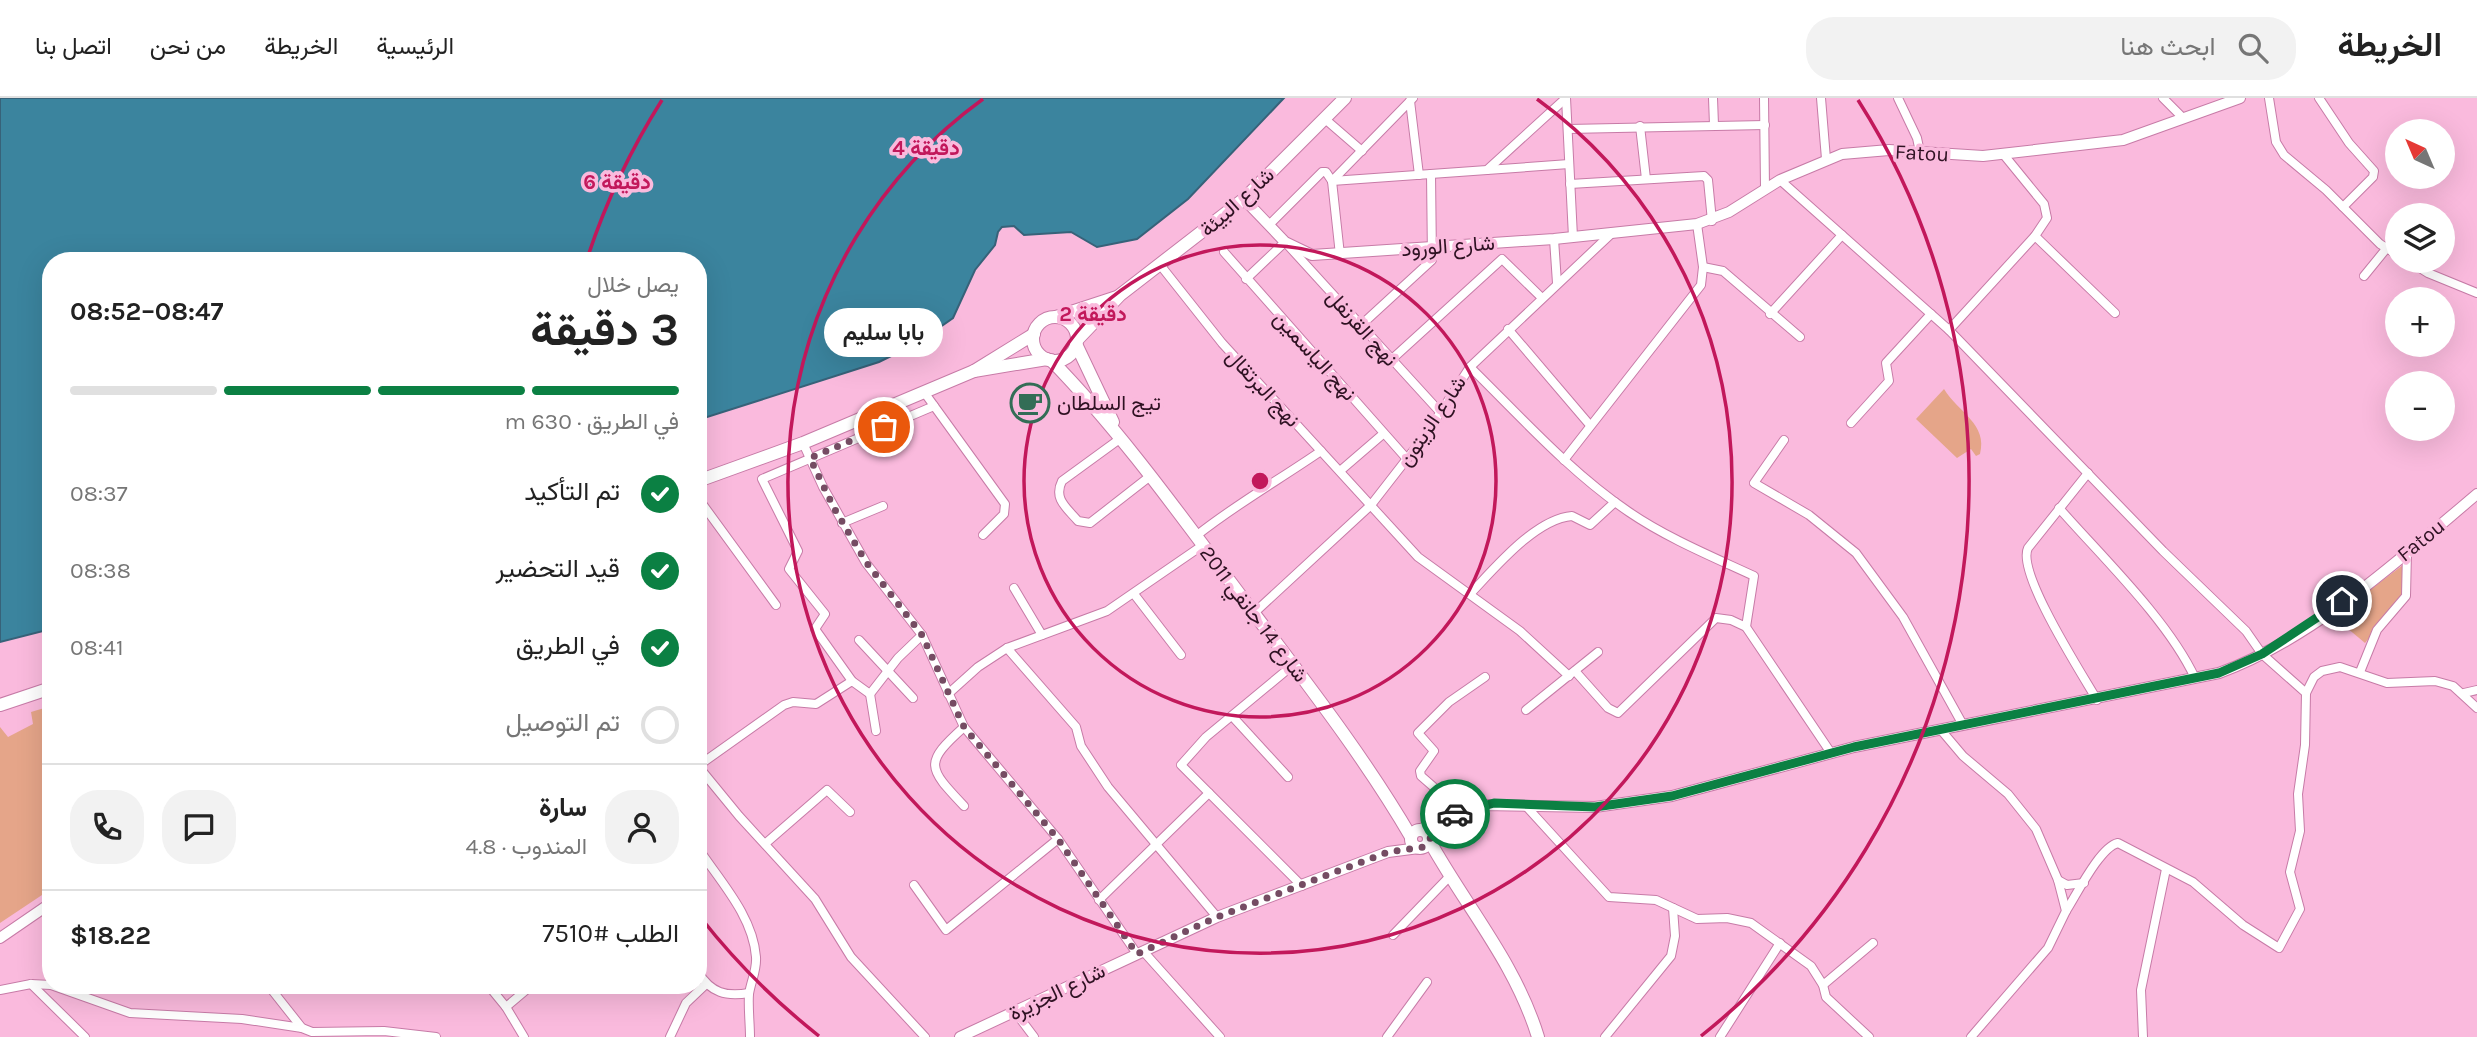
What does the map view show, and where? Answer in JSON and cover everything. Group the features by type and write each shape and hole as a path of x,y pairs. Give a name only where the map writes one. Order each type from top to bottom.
{"main road":[{"name":"شارع البيئة","path":"1077,342 1120,295 1161,266 1244,199 1345,98"},
{"name":"شارع البيئة","path":"1056,317 1120,295"},
{"path":"707,478 803,443 974,371 1034,334 1042,321 1056,317 1069,322 1077,342 1064,359 974,371"},
{"path":"1034,334 1035,346 1049,359"},
{"name":"شارع 14 جانفي 2011","path":"1077,342 1121,438"},
{"name":"شارع 14 جانفي 2011","path":"1049,359 1121,438 1449,877 1504,956 1524,996 1538,1037"},
{"path":"0,705 42,691"}],"street":[{"path":"1566,98 1573,237"},
{"path":"1487,170 1566,98"},
{"path":"1713,98 1714,125"},
{"path":"1764,98 1765,188"},
{"path":"1821,98 1826,159"},
{"path":"1898,98 1917,138 1920,152"},
{"path":"2163,98 2183,118"},
{"name":"Fatou","path":"1614,232 1712,221 1765,188 1826,159 1862,152 2004,155 2123,140 2240,98"},
{"path":"2269,98 2276,142 2284,155 2385,247"},
{"path":"2319,98 2349,143 2374,171 2373,177 2343,207"},
{"path":"1332,181 1411,100"},
{"path":"1411,100 1419,174"},
{"path":"1325,119 1362,151"},
{"path":"1569,129 1765,125"},
{"path":"1640,126 1646,179"},
{"path":"1949,330 2035,236 2047,218 2047,210 2004,155"},
{"path":"1332,181 1569,164"},
{"path":"1269,225 1322,172 1332,181 1340,255"},
{"path":"1359,327 1432,260 1431,174"},
{"path":"1570,184 1706,177 1712,221"},
{"path":"1780,180 1949,330 2246,631 2262,654 2306,693"},
{"path":"1244,199 1285,242 1246,279"},
{"path":"1564,460 1589,424 1701,285 1703,267 1697,224"},
{"name":"شارع الورود","path":"1285,242 1312,255 1340,255 1614,232"},
{"name":"شارع الزيتون","path":"1254,613 1371,505 1407,459 1470,367 1614,232"},
{"path":"1770,314 1842,235"},
{"path":"2035,236 2115,313"},
{"path":"1554,239 1557,283"},
{"name":"نهج القرنفل","path":"1285,242 1359,327 1440,412"},
{"path":"2364,276 2385,249"},
{"name":"نهج الياسمين","path":"1224,251 1407,459"},
{"path":"1391,360 1502,259 1541,298"},
{"name":"نهج البرتقال","path":"1161,266 1222,343 1418,557 1520,631 1608,708 1618,713 1716,618 1746,627"},
{"path":"1703,267 1723,271 1800,337"},
{"path":"2428,273 2477,293"},
{"path":"1851,423 1889,381 1886,363 1931,314"},
{"path":"1508,329 1589,424"},
{"path":"1470,367 1564,460 1615,502 1647,522 1754,576 1746,627 1830,753"},
{"path":"924,393 1005,504 1004,514 983,534"},
{"path":"876,732 870,694 852,681 815,629 825,614 789,569 798,551 762,482 764,477 934,406"},
{"path":"1340,471 1384,434"},
{"path":"1121,438 1062,481 1057,490 1059,499 1078,522 1090,523 1149,477"},
{"path":"1784,440 1754,483 1809,515 1856,553 1903,617 1963,725"},
{"path":"803,443 842,523 866,562 922,635 964,727 1058,839 1099,900 1140,952 1220,1037"},
{"path":"948,694 978,667 1007,648 1100,615 1134,594 1199,540 1235,504 1260,493 1321,451"},
{"path":"2088,473 2028,548 2026,557 2038,598 2097,700"},
{"name":"Fatou","path":"1420,839 1461,811 1494,803 1595,807 1672,796 1830,753 2097,700 2195,678 2243,664 2324,615 2477,494"},
{"path":"1469,594 1515,548 1542,528 1572,516 1590,525 1615,502"},
{"path":"842,523 883,506"},
{"path":"2059,508 2139,600 2187,661 2195,678"},
{"path":"707,510 776,605"},
{"path":"2360,672 2371,640 2406,596 2407,552"},
{"path":"1014,588 1042,635"},
{"path":"1134,594 1181,655"},
{"path":"870,694 888,670 922,635"},
{"path":"859,640 913,698"},
{"path":"1007,648 1076,727 1081,746 1108,787 1217,917"},
{"path":"1526,710 1598,652"},
{"path":"1293,665 1181,761 1183,768 1302,886"},
{"path":"1971,1037 2048,948 2066,911 2108,848 2118,843 2199,886 2244,925 2279,948 2301,909 2290,872 2300,831 2298,794 2305,745 2306,693 2314,677 2322,671 2340,667 2387,683 2435,681 2453,686 2464,693 2477,708"},
{"path":"1461,811 1421,776 1420,771 1434,751 1418,733 1449,702 1485,677"},
{"path":"707,759 774,710 793,702 816,704 852,681"},
{"path":"2464,693 2477,690"},
{"path":"1232,716 1288,777"},
{"path":"964,727 937,751 935,758 941,782 964,806"},
{"path":"1941,730 1963,756 2008,794 2036,829 2058,880 2066,911"},
{"path":"707,777 739,817 816,899 845,951 925,1037"},
{"path":"766,843 827,790 850,812"},
{"path":"1099,900 1209,793"},
{"path":"1525,805 1609,897 1623,900 1649,899 1698,919 1741,920 1811,965 1823,985 1826,997 1868,1037"},
{"path":"914,885 946,930 1058,839"},
{"name":"شارع الجزيرة","path":"960,1037 1217,917 1420,839"},
{"path":"707,861 732,897 752,940 757,966 749,993 750,1037"},
{"path":"2143,1037 2141,990 2166,869"},
{"path":"1393,935 1449,877"},
{"path":"2058,880 2067,885 2085,883"},
{"path":"1605,1037 1671,956 1675,936 1673,908"},
{"path":"0,938 42,909"},
{"path":"1720,1037 1780,943"},
{"path":"1823,985 1872,943"},
{"path":"1387,1037 1427,982"},
{"path":"31,984 85,1037"},
{"path":"707,984 726,994 749,993"},
{"path":"0,990 42,985"},
{"path":"77,994 131,1013 242,1019 309,1031 384,1031 436,1037"},
{"path":"276,994 309,1031"},
{"path":"495,994 524,1037"},
{"path":"506,1007 521,994"},
{"path":"670,1037 686,1003 695,994"},
{"path":"1016,1013 1034,1037"},
{"path":"298,1037 309,1031"}],"shaded area":[{"path":"1944,389 1976,426 1980,434 1980,454 1976,456 1971,449 1957,458 1916,419"},
{"path":"2403,565 2406,591 2365,643 2334,617"},
{"path":"42,709 42,895 0,923 0,727 8,737 33,724 31,712"}],"water":[{"path":"0,98 1284,98 1188,199 1137,239 1097,247 1071,232 1024,235 1014,226 1002,227 995,245 975,270 953,318 916,344 879,362 707,417 707,252 42,252 42,631 0,642"}],"way so far":[{"path":"884,427 810,458 823,487 866,562 922,635 964,727 1058,839 1137,954 1217,917 1388,852 1424,847 1434,830 1455,814"}],"place":[{"name":"تيج السلطان","path":"1030,403"},
{"name":"بابا سليم","path":"884,427"}],"route":[{"path":"1455,814 1472,807 1494,803 1595,807 1672,796 1889,739 2097,700 2219,673 2262,654 2342,601"}]}
